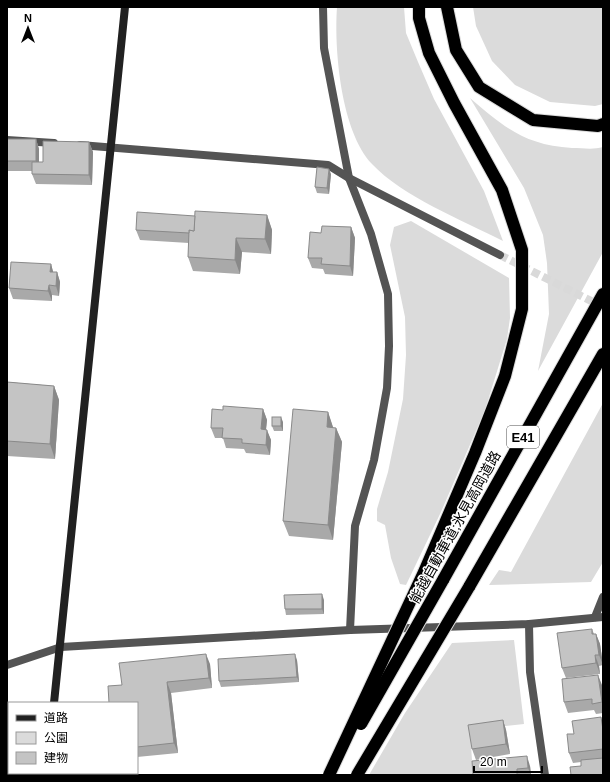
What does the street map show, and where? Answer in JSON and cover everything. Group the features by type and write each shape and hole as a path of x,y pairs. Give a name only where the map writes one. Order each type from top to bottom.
{"highway":[{"path":"330,775 424,572 475,453 505,376 522,309 522,250 502,190 454,103 429,53 418,18 419,7"},
{"path":"446,7 456,50 479,87 533,120 598,126 603,124"},
{"name":"能越自動車道;氷見高岡道路","path":"330,775 443,580 603,294"},
{"name":"E41","path":"357,775 470,587 603,354"}],"street":[{"path":"54,702 61,647 125,7"},
{"path":"323,7 324,48 349,178 372,234 388,294 389,346 387,388 374,460 355,526 350,630"},
{"path":"7,140 59,144"},
{"path":"74,145 328,165 349,178 500,255"},
{"path":"7,665 61,647 350,630 529,624 599,617 603,597"},
{"path":"529,624 530,672 545,775"}],"green space":[{"path":"337,7 404,7 406,33 418,62 434,99 484,191 503,241 434,207 400,187 372,164 361,150 353,132 342,89 337,45"},
{"path":"473,7 603,7 603,104 595,106 550,102 515,85 492,61 476,26"},
{"path":"470,98 505,126 528,139 541,143 572,148 588,149 603,147 603,252 538,371 549,314 547,263 543,235 524,188"},
{"path":"411,221 509,278 510,318 507,339 485,410 441,512 406,585 400,584 391,558 385,525 377,521 377,509 388,472 403,399 406,355 405,317 390,245 394,227"},
{"path":"603,403 603,562 591,582 489,585 499,570 511,572"},
{"path":"514,640 524,724 470,730 473,775 369,775 405,713 452,643"}],"building":[{"path":"7,139 36,139 36,161 7,161"},
{"path":"43,141 89,142 89,175 32,174 32,162 43,162"},
{"path":"317,167 329,169 327,188 315,187"},
{"path":"195,211 267,215 265,239 236,238 235,260 188,257 189,230 194,231"},
{"path":"137,212 195,216 194,231 189,230 189,233 136,230"},
{"path":"322,226 351,227 350,266 321,264 322,258 308,258 310,232 321,233"},
{"path":"11,262 51,264 50,272 57,272 56,286 49,285 48,291 9,288"},
{"path":"7,382 54,386 50,444 7,441"},
{"path":"223,406 263,409 261,429 267,430 266,445 242,443 242,439 222,438 223,428 211,428 212,409 223,410"},
{"path":"293,409 328,412 327,427 336,428 328,525 283,521"},
{"path":"272,417 281,417 281,426 272,426"},
{"path":"322,594 322,609 285,609 284,595"},
{"path":"592,629 592,634 596,634 599,655 595,655 596,663 562,668 557,633"},
{"path":"206,654 209,678 167,682 174,743 138,747 138,702 109,702 108,686 122,685 119,663"},
{"path":"295,654 297,677 219,681 218,659"},
{"path":"598,675 602,702 592,704 592,699 564,702 562,679"},
{"path":"601,717 603,749 569,753 567,734 574,734 572,721"},
{"path":"503,720 506,744 472,749 468,725"},
{"path":"527,756 528,768 517,769 517,775 473,775 472,761"},
{"path":"603,758 603,775 571,775 570,767 581,766 581,760"}],"tunnel":[{"path":"500,255 603,307"}]}
